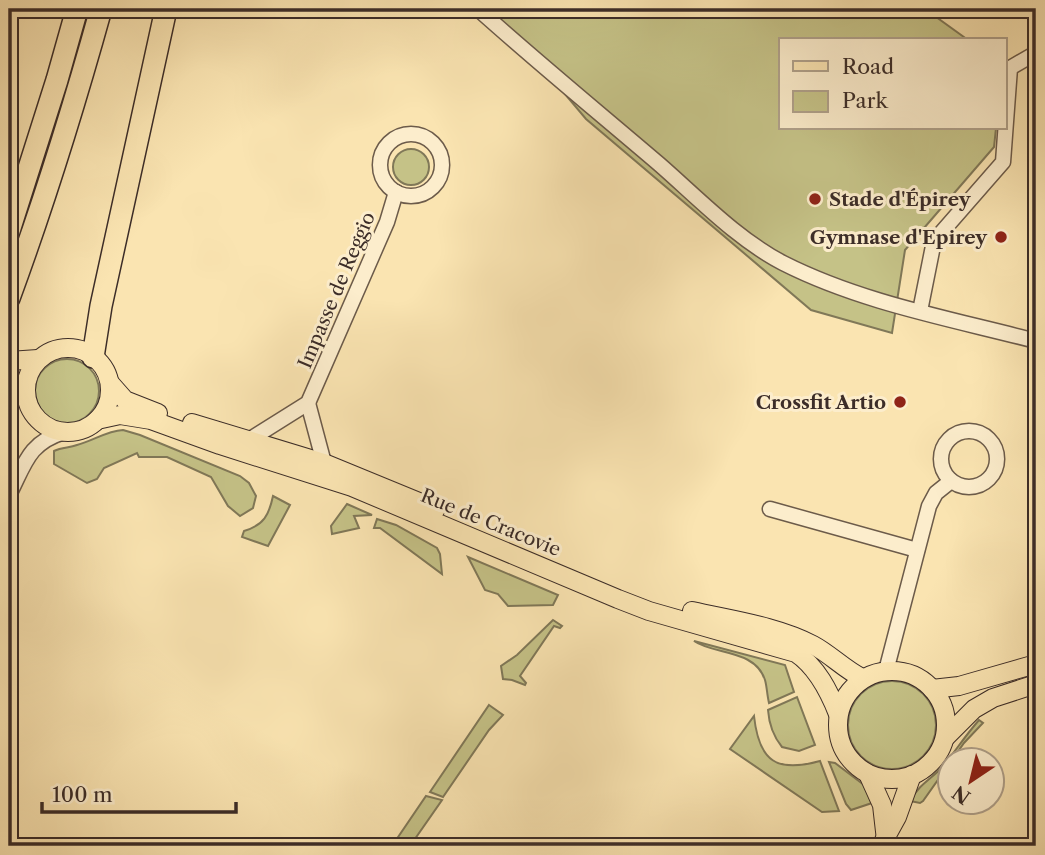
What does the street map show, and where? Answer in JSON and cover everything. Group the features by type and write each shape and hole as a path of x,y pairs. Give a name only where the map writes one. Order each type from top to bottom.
{"highway":[{"path":"9,232 77,9"},
{"path":"9,298 80,86 101,9"},
{"path":"93,357 101,306 166,9"}],"main road":[{"path":"9,360 38,359 62,349 83,352 102,363 110,383 108,403 97,420 88,427 64,432 42,423 28,405 26,393 28,376 38,359"},
{"path":"9,379 26,393"},
{"name":"Rue de Cracovie","path":"110,383 125,400 155,412 365,478 638,598 774,631 813,645 862,678"},
{"name":"Rue de Cracovie","path":"97,420 120,415 151,420 352,487 618,599 796,653 817,673 838,714"},
{"path":"932,689 959,686 1036,664"},
{"path":"886,671 901,671 922,680 932,689 942,705 947,721 940,752 928,767 902,778 884,778 868,774 848,759 840,742 838,714 862,678 886,671"},
{"path":"945,738 974,709 993,698 1036,684"},
{"path":"868,774 882,805 884,843"},
{"path":"884,843 900,810 912,775"}],"street":[{"path":"478,9 547,71 748,240 782,262 840,287 902,307 1036,341"},
{"path":"1006,122 1010,68 1036,52"},
{"path":"920,311 934,241 1003,162 1005,130"},
{"path":"402,135 421,136 439,151 441,174 427,192 406,196 396,192 382,175 380,163 383,153 390,143 402,135"},
{"name":"Impasse de Reggio","path":"308,403 387,222 396,192"},
{"path":"249,440 308,403 324,463"},
{"path":"9,495 28,457 42,440 64,432"},
{"path":"886,671 929,506 936,493 951,481"},
{"path":"769,509 917,550"}],"green space":[{"name":"Stade d'Épirey","path":"485,9 925,9 965,38 779,38 779,130 996,130 994,147 905,250 892,333 811,310 586,119 517,37"},
{"path":"411,149 424,154 429,167 424,180 411,185 398,180 393,167 398,154"},
{"path":"67,359 79,361 90,368 97,379 97,403 90,414 79,421 67,423 55,421 44,414 37,403 35,391 37,379 44,368 55,361"},
{"path":"123,430 240,476 249,483 256,496 253,508 240,516 228,506 211,477 167,457 139,457 137,453 104,468 97,479 87,483 54,464 54,451"},
{"path":"273,496 290,505 268,546 242,537 244,531 256,526 264,518 270,509"},
{"path":"347,504 372,515 354,516 359,528 332,534 331,526"},
{"path":"377,519 396,525 437,548 442,574 380,528 374,528"},
{"path":"468,557 558,595 553,605 508,606 498,594 485,590"},
{"path":"553,620 562,626 554,626 520,676 525,685 503,679 501,666 517,655"},
{"path":"694,641 785,665 794,692 769,703 765,680 760,670 752,663"},
{"path":"883,681 901,681 917,688 929,700 936,716 936,734 929,750 917,762 901,769 883,769 867,762 855,750 848,734 848,716 855,700 867,688"},
{"path":"797,697 815,745 799,751 782,747 772,730 768,710"},
{"path":"489,705 503,715 489,730 443,797 430,792"},
{"path":"754,716 760,744 773,760 792,766 820,761 839,811 822,812 730,749"},
{"path":"979,720 983,723 962,746 959,746"},
{"path":"829,762 835,763 872,791 875,802 851,810"},
{"path":"936,772 936,783 920,803 910,801 917,790"},
{"path":"426,796 442,800 410,846 392,846"}],"place":[{"name":"Stade d'Épirey","path":"815,199"},
{"name":"Gymnase d'Epirey","path":"1001,237"},
{"name":"Crossfit Artio","path":"900,402"}]}
